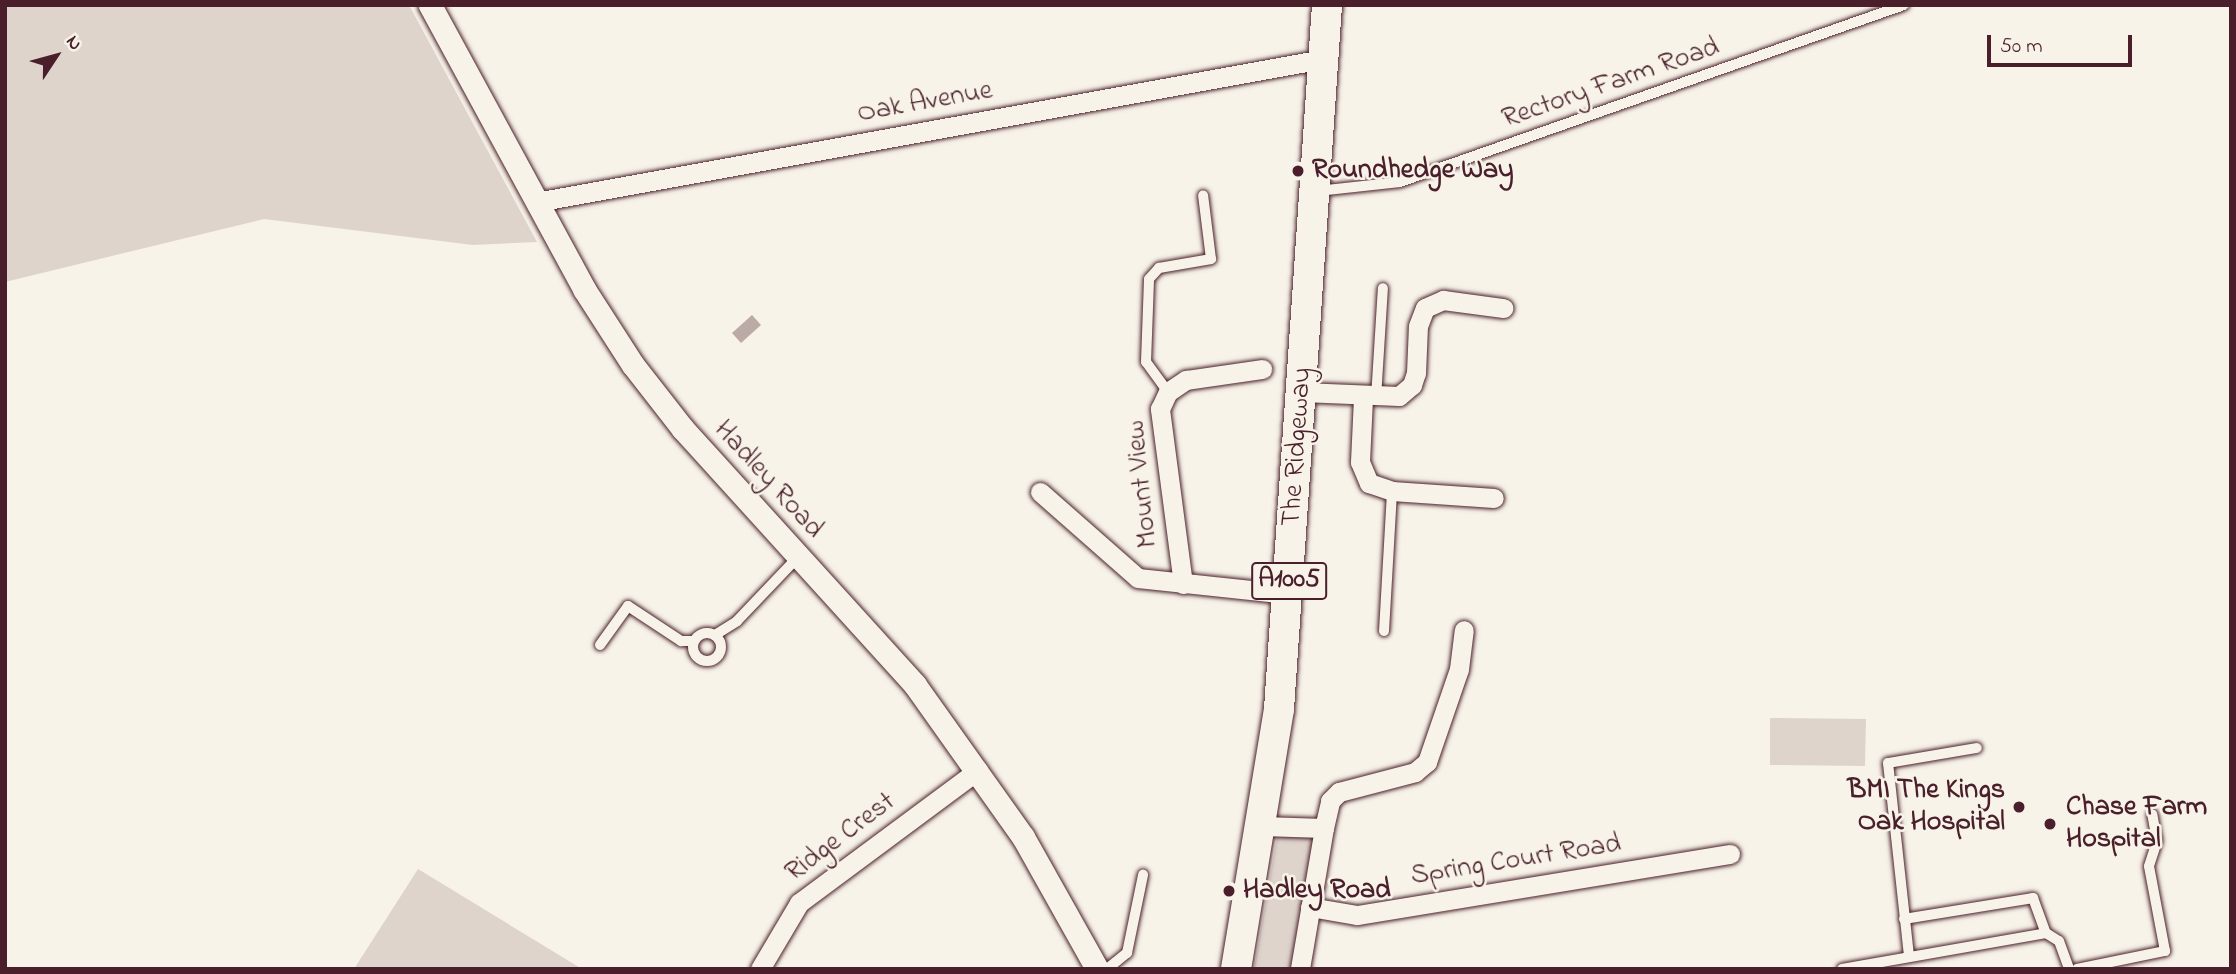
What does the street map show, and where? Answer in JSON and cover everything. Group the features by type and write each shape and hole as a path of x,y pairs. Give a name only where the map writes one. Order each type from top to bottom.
{"main road":[{"name":"The Ridgeway","path":"1237,969 1279,709 1302,392 1322,191 1323,59 1327,5"}],"street":[{"name":"Hadley Road","path":"430,5 536,202 633,365 797,558 915,685 978,770 1058,895 1097,969"},
{"name":"Oak Avenue","path":"536,202 1323,59"},
{"path":"1302,392 1370,398 1399,396 1412,385 1418,326 1432,303 1443,300 1503,308"},
{"name":"Mount View","path":"1183,584 1160,409 1168,392 1186,380 1262,369"},
{"path":"1370,398 1362,471 1369,483 1392,491 1494,498"},
{"path":"1040,492 1131,574 1149,581 1288,594"},
{"path":"1300,969 1330,801 1339,792 1415,772 1427,762 1459,669 1464,630"},
{"name":"Ridge Crest","path":"760,969 799,903 978,770"},
{"path":"1262,826 1324,828"},
{"name":"Spring Court Road","path":"1310,907 1357,915 1730,854"}],"lane":[{"name":"Rectory Farm Road","path":"1322,191 1400,182 1903,5"},
{"path":"1168,392 1146,362 1149,279 1159,268 1211,259 1203,195"},
{"path":"1370,398 1383,288"},
{"path":"1384,631 1392,491"},
{"path":"600,645 628,606 681,641 694,641 703,633 715,635 737,621 797,558"},
{"path":"694,641 694,653 710,660 720,652 715,635"},
{"path":"1909,957 1888,763 1977,748"},
{"path":"2077,969 2165,951 2149,866 2157,841 2152,814"},
{"path":"1107,969 1127,953 1143,875"},
{"path":"1904,919 2033,898 2046,933 2059,941 2069,969"},
{"path":"1842,969 2046,933"}],"shaded area":[{"path":"5,5 409,5 537,242 473,245 264,219 5,282"},
{"path":"752,315 761,325 741,343 732,333"},
{"path":"1770,718 1866,719 1865,766 1770,765"},
{"path":"1308,836 1313,840 1293,969 1254,969 1277,837"},
{"path":"418,869 582,969 354,969"}],"place":[{"name":"Roundhedge Way","path":"1298,171"},
{"name":"BMI The Kings Oak Hospital","path":"2019,807"},
{"name":"Chase Farm Hospital","path":"2050,824"},
{"name":"Hadley Road","path":"1229,891"}]}
